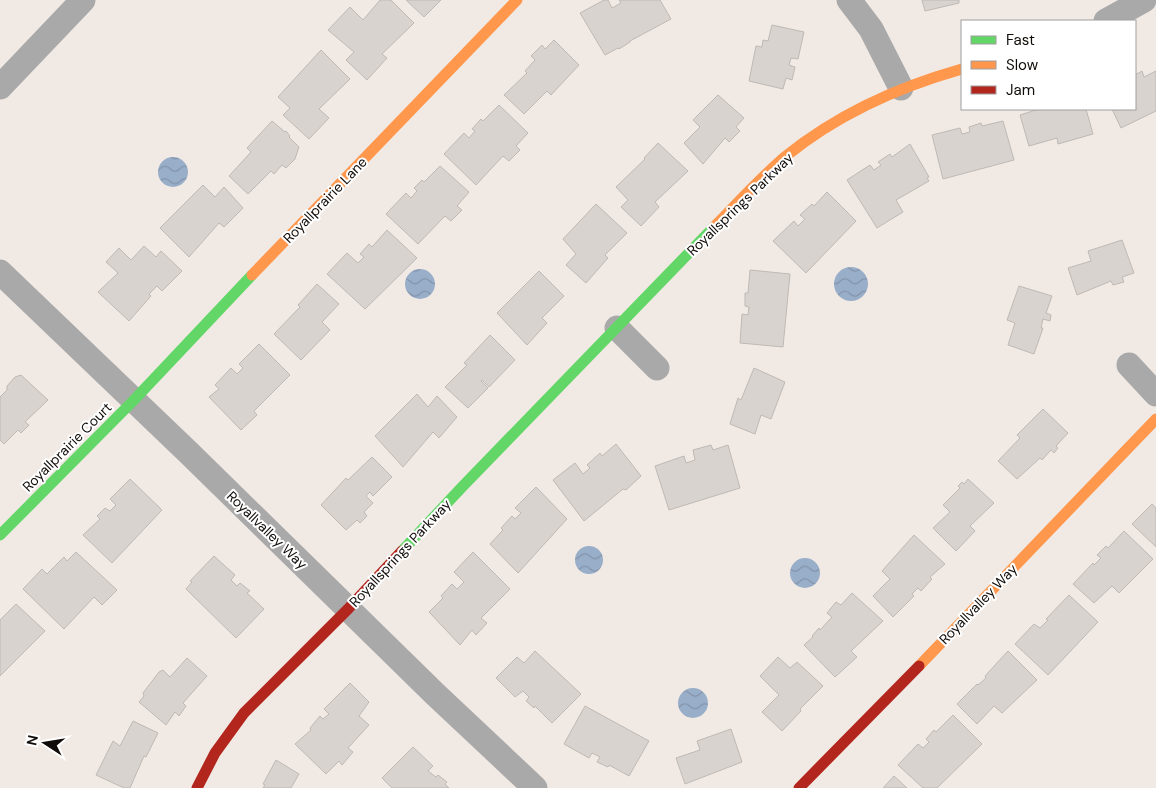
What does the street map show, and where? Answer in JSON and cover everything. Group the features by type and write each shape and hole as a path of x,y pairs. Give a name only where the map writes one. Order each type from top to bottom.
{"street":[{"path":"0,87 83,0"},
{"name":"Royallprairie Lane","path":"133,401 517,0"},
{"path":"849,0 871,28 901,88"},
{"path":"1108,20 1144,0"},
{"name":"Royallsprings Parkway","path":"196,788 215,753 244,714 348,609 746,193 788,155 823,129 855,110 901,88 933,76 961,69"},
{"name":"Royallvalley Way","path":"0,272 535,788"},
{"path":"617,328 657,368"},
{"path":"1129,365 1156,394"},
{"name":"Royallprairie Court","path":"0,535 133,401"},
{"name":"Royallvalley Way","path":"800,788 1156,419"}],"water":[{"path":"173,157 184,161 188,172 184,183 173,187 162,183 158,172 162,161"},
{"path":"851,267 863,272 868,284 863,296 851,301 839,296 834,284 839,272"},
{"path":"420,269 431,273 435,284 431,295 420,299 409,295 405,284 409,273"},
{"path":"589,546 599,550 603,560 599,570 589,574 579,570 575,560 579,550"},
{"path":"805,558 811,559 819,567 819,579 811,587 805,588 799,587 791,579 790,573 791,567 799,559"},
{"path":"693,688 699,689 707,697 707,709 699,717 693,718 687,717 679,709 678,703 679,697 687,689"}],"building":[{"path":"380,0 391,0 414,23 382,54 387,58 367,80 346,60 354,52 328,30 350,7 363,20"},
{"path":"406,0 441,0 424,17"},
{"path":"604,0 608,0 612,8 621,3 619,0 660,0 671,19 605,55 580,13"},
{"path":"922,0 959,0 959,3 925,11"},
{"path":"772,25 804,32 798,59 791,58 789,65 795,67 792,80 786,78 783,89 749,81 756,46 762,47 763,40 768,41"},
{"path":"554,40 579,65 551,95 547,91 524,114 504,95 527,73 525,71 535,60 531,56 542,45 545,49"},
{"path":"321,50 350,79 319,109 329,118 309,139 283,115 290,108 278,97"},
{"path":"1142,71 1144,77 1156,71 1156,111 1121,128 1112,110 1136,110 1136,74"},
{"path":"718,95 744,118 736,127 740,131 729,142 725,138 703,164 684,143 700,127 693,120"},
{"path":"499,105 528,133 516,146 520,150 509,161 503,156 476,185 444,154 464,133 469,138 475,131 472,129 481,119 483,121"},
{"path":"1036,110 1086,110 1093,134 1058,144 1057,138 1029,146 1020,115"},
{"path":"272,121 286,131 299,147 295,159 286,168 282,165 274,174 271,171 248,194 229,176 251,152 247,148"},
{"path":"1003,121 1014,160 943,179 932,135 960,128 962,134 970,132 969,127 981,123 982,126"},
{"path":"658,143 688,171 655,202 659,207 641,226 621,207 628,200 616,187 645,159"},
{"path":"910,144 929,177 927,178 929,181 896,200 903,212 877,228 847,180 870,165 874,170 881,165 878,162 890,154 892,157"},
{"path":"440,166 469,192 457,206 462,210 451,221 445,216 418,244 386,214 406,193 411,198 417,191 414,188 422,180 424,182"},
{"path":"203,185 215,197 224,187 243,208 224,227 219,223 189,257 160,228"},
{"path":"827,192 856,221 806,273 773,241 794,221 798,226 805,219 800,215 812,204 814,206"},
{"path":"596,204 627,233 605,255 608,258 586,283 566,265 576,254 563,239"},
{"path":"387,230 417,258 365,309 327,274 347,253 358,263 364,257 360,254 369,244 372,247"},
{"path":"1122,240 1134,273 1122,277 1124,282 1113,285 1111,281 1077,295 1068,268 1091,261 1088,251"},
{"path":"144,246 156,257 161,251 182,271 162,291 157,286 149,294 151,296 129,321 98,292 118,273 106,262 119,248 131,260"},
{"path":"750,270 790,274 783,347 740,343 742,314 748,315 749,307 745,306 745,293 748,293"},
{"path":"539,271 564,296 542,318 547,323 527,345 497,313"},
{"path":"317,284 339,304 322,322 330,330 301,360 274,334 300,307 298,305"},
{"path":"1019,286 1052,296 1046,313 1051,315 1050,321 1043,319 1041,328 1043,328 1034,354 1008,345 1015,323 1007,320"},
{"path":"490,335 515,360 489,387 481,381 488,388 468,408 445,387 467,365 464,363"},
{"path":"259,344 290,375 254,411 257,415 241,430 209,397 219,389 215,385 231,368 237,374 243,368 239,364"},
{"path":"754,368 785,382 771,419 761,415 755,434 730,424 738,398 741,400"},
{"path":"21,375 48,400 25,422 29,425 21,433 18,430 4,444 0,440 0,397 15,377"},
{"path":"417,394 428,407 437,396 457,417 439,438 433,432 403,467 375,436"},
{"path":"1043,409 1068,433 1056,446 1058,448 1054,453 1051,450 1042,460 1040,458 1017,479 998,461 1020,438 1017,435"},
{"path":"616,444 641,476 626,490 623,489 584,521 553,480 575,463 583,474 590,468 587,465 600,453 602,456"},
{"path":"711,445 713,450 728,445 740,488 669,510 655,466 684,456 686,463 695,460 693,450"},
{"path":"372,457 392,477 373,496 370,492 366,496 373,503 364,512 367,516 360,523 357,520 346,530 321,505 346,478 348,480"},
{"path":"130,479 162,510 112,563 83,535 100,519 97,516 105,508 110,511 116,505 110,499"},
{"path":"968,479 994,503 970,526 975,531 956,551 933,528 950,512 943,505 960,488 958,486 962,482 964,484"},
{"path":"536,487 567,519 518,573 490,544 503,530 501,528 512,516 515,519 521,513 515,508"},
{"path":"1152,504 1156,508 1156,547 1132,524"},
{"path":"1124,531 1153,559 1119,593 1112,586 1094,603 1073,584 1093,563 1094,565 1101,558 1097,555 1106,546 1108,548"},
{"path":"914,535 945,564 930,577 932,579 921,591 918,588 912,594 914,596 893,617 873,596 890,579 882,571"},
{"path":"76,552 117,590 102,605 94,597 64,629 23,589 42,569 47,574 64,557 67,561"},
{"path":"473,552 510,589 481,618 487,623 476,635 472,630 460,645 429,612 443,598 441,596 452,584 457,589 464,582 454,572"},
{"path":"214,556 235,575 231,580 237,586 240,583 250,591 247,593 264,609 236,638 186,589 192,582 190,581"},
{"path":"852,593 883,621 851,651 857,657 835,677 804,645 832,617 827,613 836,602 841,605"},
{"path":"1069,595 1098,622 1048,675 1015,644 1034,624 1040,628"},
{"path":"16,604 45,631 0,676 0,620"},
{"path":"535,651 581,694 552,723 535,706 534,708 526,701 529,697 523,691 515,697 496,678 517,657 524,663"},
{"path":"1008,651 1037,680 1002,713 994,706 977,724 957,704 977,684 986,678 985,676"},
{"path":"778,657 790,668 797,662 823,686 800,709 801,711 782,731 762,712 779,695 760,676"},
{"path":"187,658 207,676 183,703 186,706 179,716 175,712 166,725 139,702 144,696 143,693 159,672 163,670 170,677"},
{"path":"350,683 369,702 359,716 369,725 348,748 353,752 342,765 339,761 326,774 295,744 311,730 310,728 320,716 323,719 329,714 324,709"},
{"path":"585,706 649,741 629,776 609,765 608,767 597,762 600,757 592,753 589,758 564,744"},
{"path":"953,715 982,744 937,788 923,788 898,765 918,744 923,748 929,742 926,739 934,730 936,732"},
{"path":"133,721 158,733 146,757 144,756 130,788 124,788 96,775 113,741 120,746"},
{"path":"731,729 742,762 685,784 676,758 700,750 697,741"},
{"path":"413,747 433,766 428,771 436,777 438,775 447,782 445,784 449,788 392,788 382,778"},
{"path":"276,760 299,774 291,788 263,788 265,785 263,784"},
{"path":"894,776 907,788 883,788"}],"traffic: fast":[{"path":"402,551 713,228"},
{"path":"0,535 133,401 252,275"}],"traffic: slow":[{"path":"252,275 517,0"},
{"path":"713,228 776,164 826,127 892,93 961,69"},
{"path":"919,666 1156,419"}],"traffic: jam":[{"path":"197,788 215,753 244,713 348,609 402,551"},
{"path":"799,788 919,666"}]}
